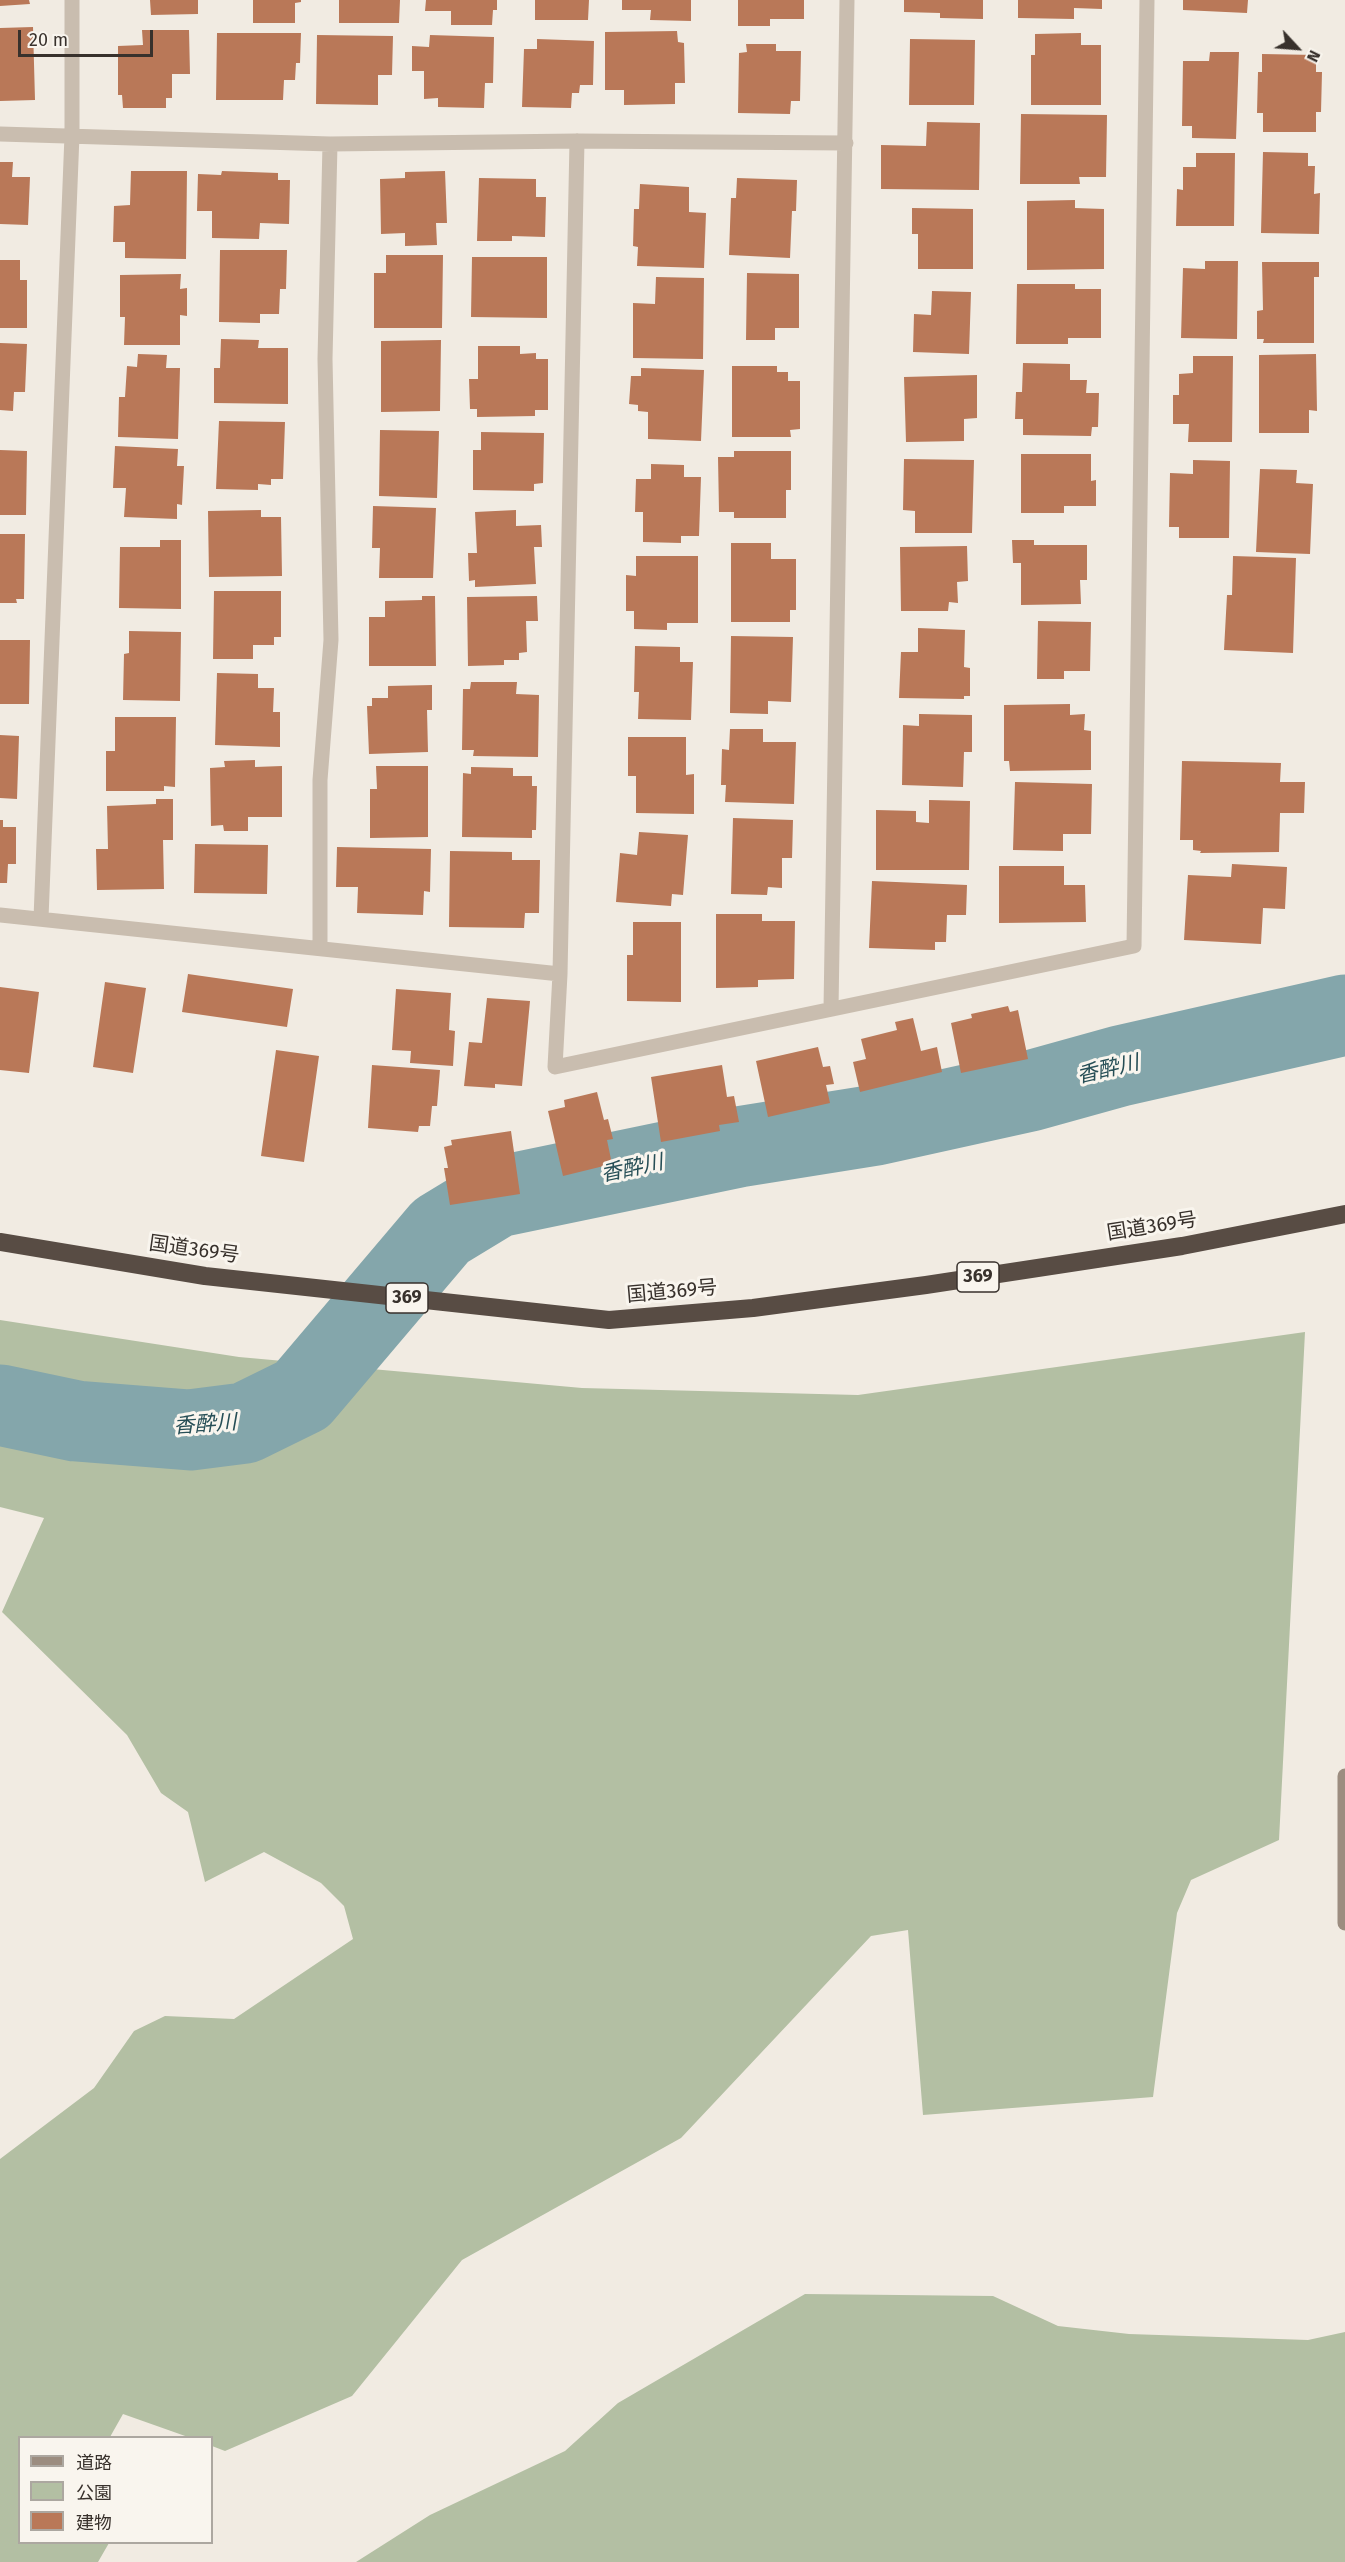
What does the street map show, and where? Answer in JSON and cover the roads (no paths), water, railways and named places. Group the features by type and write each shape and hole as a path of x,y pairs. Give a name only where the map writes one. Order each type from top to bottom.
{"highway":[{"name":"国道369号","path":"0,1242 205,1276 609,1320 753,1308 926,1285 1182,1246 1345,1214"}],"street":[{"path":"41,918 72,135 72,0"},
{"path":"831,1009 847,0"},
{"path":"577,141 560,974 555,1067 1134,946 1147,0"},
{"path":"0,134 330,144 577,141 846,143"},
{"path":"320,948 320,780 331,640 325,359 330,144"},
{"path":"0,915 560,974"},
{"path":"1345,1776 1345,1923"}],"waterway":[{"name":"香酔川","path":"0,1405 76,1421 190,1430 245,1423 302,1395 441,1231 497,1197 738,1147 876,1125 1030,1091 1120,1066 1345,1015"}]}
